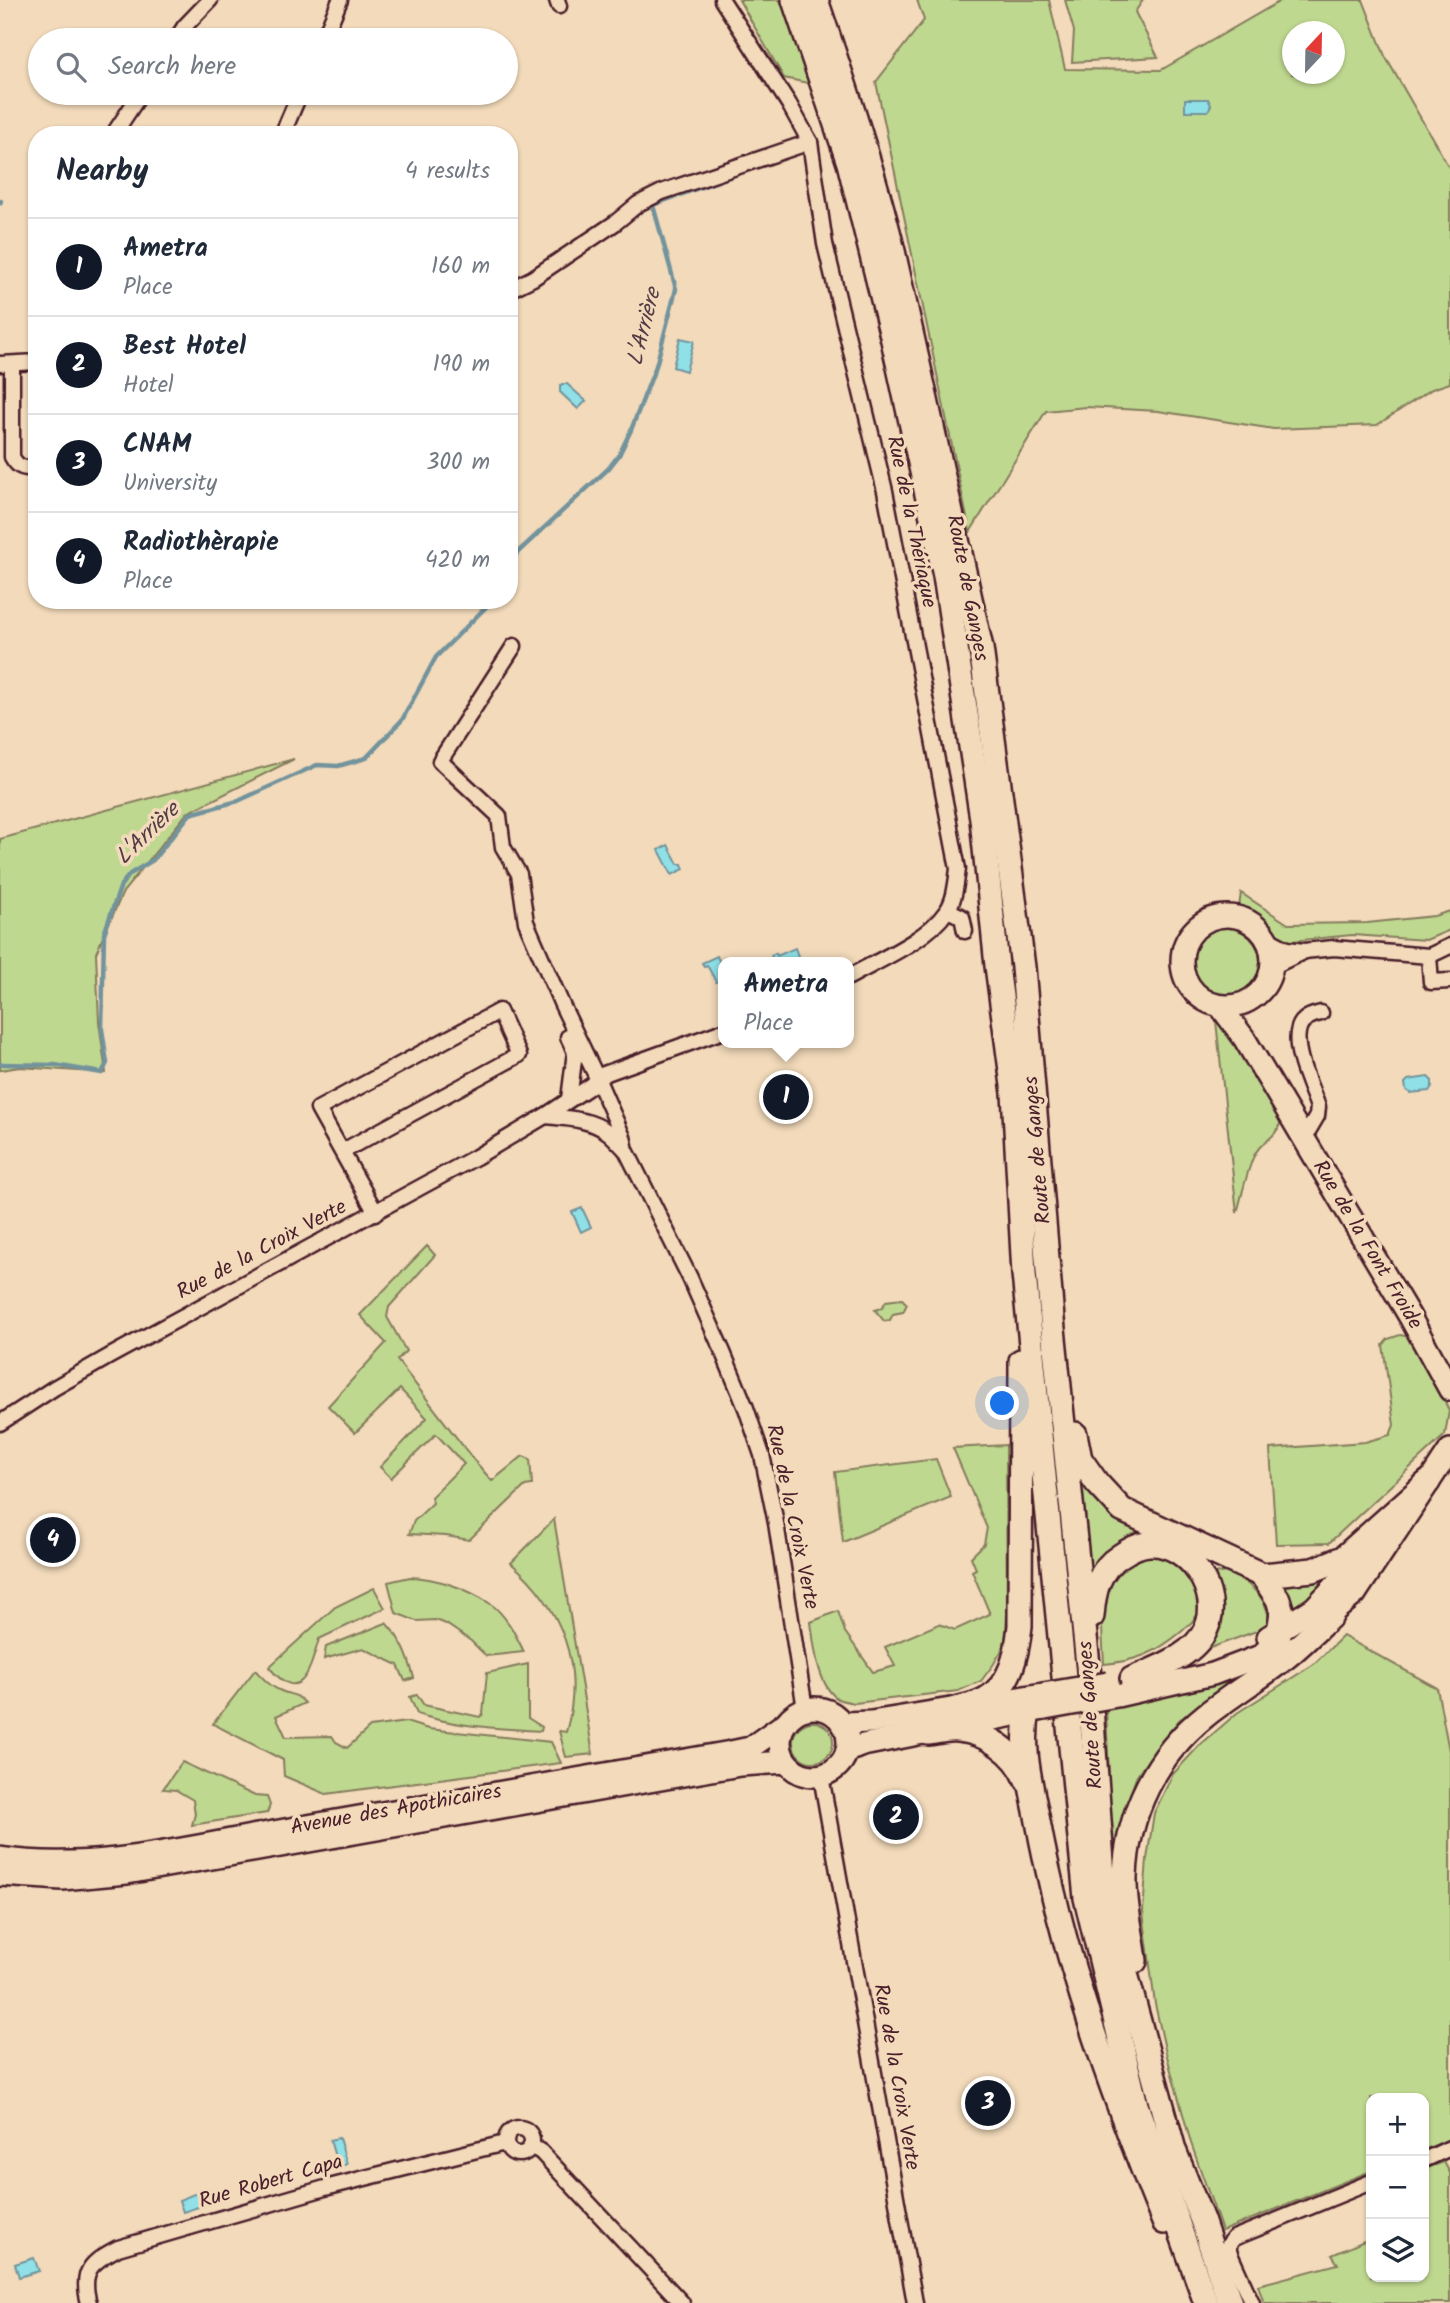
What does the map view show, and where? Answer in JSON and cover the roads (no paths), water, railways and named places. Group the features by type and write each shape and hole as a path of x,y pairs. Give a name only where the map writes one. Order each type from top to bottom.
{"main road":[{"name":"Route de Ganges","path":"794,0 849,163 893,340 945,576 982,819 997,966 1014,1093 1024,1274 1086,1898 1136,2105 1206,2303"},
{"name":"Route de Ganges","path":"816,0 878,191 950,498 981,648 1023,967 1052,1319 1088,1665 1103,1876 1120,1952 1174,2150 1202,2220 1230,2303"},
{"path":"949,1711 986,1699 1008,1675 1016,1655 1020,1626 1019,1409 1024,1274"},
{"path":"1052,1319 1080,1459 1097,1483 1122,1510 1262,1575 1313,1570 1343,1558 1428,1482"},
{"path":"1088,1665 1096,1584 1107,1566 1133,1548 1151,1544 1183,1556 1204,1578 1212,1610 1206,1630 1190,1649 1119,1687"},
{"path":"1262,1575 1278,1599 1282,1612 1279,1640 1262,1656"},
{"path":"1142,2031 1125,1880 1127,1849 1146,1787 1177,1742 1204,1717 1291,1653 1331,1616"},
{"path":"1041,1704 1024,1735 1042,1845 1065,1941 1109,2083 1188,2282 1206,2303"},
{"path":"928,1733 956,1729 983,1735 1006,1750 1024,1771 1033,1797"}],"street":[{"path":"184,28 209,0"},
{"path":"328,28 340,0"},
{"path":"518,286 615,223 638,204 662,192 810,142 789,104 722,0"},
{"path":"119,126 133,105"},
{"path":"286,126 295,105"},
{"name":"Rue de la Thériaque","path":"810,142 825,244 885,491 958,869 956,887 948,910"},
{"path":"28,363 6,364 12,457 17,465 28,469"},
{"name":"Rue de la Croix Verte","path":"514,646 440,761 499,816 503,847 519,874 526,922 598,1080 626,1150 690,1279 746,1408 762,1455 778,1535 805,1709"},
{"path":"854,974 932,929 948,910 962,917 965,931"},
{"path":"1266,938 1272,951 1272,967 1264,987 1248,1002 1220,1006 1201,998 1186,981 1182,970 1182,954 1186,942 1203,923 1215,917 1228,916 1250,923 1266,938 1287,949 1304,951 1334,948 1429,956 1450,946"},
{"path":"1272,967 1304,951"},
{"path":"1429,956 1431,982 1450,981"},
{"path":"1244,1038 1248,1002"},
{"name":"Rue de la Croix Verte","path":"562,1005 566,1033 575,1052 569,1099"},
{"name":"Rue de la Font Froide","path":"1220,1006 1244,1038 1410,1317 1450,1390"},
{"path":"343,1151 519,1055 499,1011 318,1109 376,1213"},
{"name":"Rue de la Font Froide","path":"1304,1139 1317,1116 1318,1107 1299,1051 1299,1027 1308,1016 1321,1013"},
{"path":"598,1080 615,1069 718,1033"},
{"name":"Rue de la Croix Verte","path":"0,1423 110,1356 376,1213 545,1116 598,1080"},
{"name":"Rue de la Croix Verte","path":"545,1116 580,1120 595,1125 609,1133 626,1150"},
{"path":"1119,1687 1213,1674 1286,1647 1331,1616 1355,1594 1450,1450"},
{"path":"847,1751 863,1745 928,1733 1119,1687 1235,1653 1280,1631 1314,1608 1339,1584 1428,1482"},
{"path":"843,1723 1041,1704"},
{"path":"805,1709 822,1708 830,1712 843,1723 847,1732 847,1751 838,1767 821,1776"},
{"name":"Avenue des Apothicaires","path":"0,1858 53,1863 76,1862 183,1848 731,1752 750,1748 797,1712 805,1709"},
{"path":"784,1724 779,1744 786,1762"},
{"name":"Avenue des Apothicaires","path":"0,1875 62,1879 128,1873 740,1765 786,1762 801,1774 821,1776"},
{"name":"Rue de la Croix Verte","path":"821,1776 915,2303"},
{"name":"Rue Robert Capa","path":"89,2303 86,2279 91,2268 97,2259 118,2248 325,2188 505,2143 509,2151 517,2155 526,2152 531,2146 541,2152 682,2303"},
{"path":"1429,2158 1450,2148"},
{"path":"1252,2303 1229,2252 1229,2244 1234,2238 1366,2184"}],"water":[{"path":"1185,99 1208,99 1211,105 1208,111 1185,111"},
{"path":"680,338 694,341 686,371 673,367"},
{"path":"562,384 567,384 586,401 578,409 560,392"},
{"path":"668,845 678,864 682,864 684,869 672,875 659,850"},
{"path":"795,948 798,956 772,957 771,955 776,953 777,956"},
{"path":"717,956 718,981 716,982 707,965 702,963"},
{"path":"1428,1077 1432,1081 1429,1091 1410,1093 1406,1090 1405,1083 1408,1080"},
{"path":"582,1208 591,1227 581,1232 572,1212"},
{"path":"339,2138 347,2164 338,2167 330,2140"},
{"path":"199,2192 203,2194 204,2205 183,2212 179,2200"},
{"path":"34,2258 39,2271 19,2277 15,2264"}],"waterway":[{"name":"L'Arrière","path":"518,552 608,469 619,455 656,366 676,289 653,205 764,164"},
{"name":"L'Arrière","path":"0,1064 55,1065 102,1073 107,1063 102,1029 104,934 121,885 130,874 153,860 190,814 238,801 317,765 338,766 366,758 402,720 436,657 484,609"}],"place":[{"name":"Ametra","path":"786,1097"},
{"name":"Radiothèrapie","path":"53,1540"},
{"name":"Best Hotel","path":"896,1817"},
{"name":"CNAM","path":"988,2103"}]}
